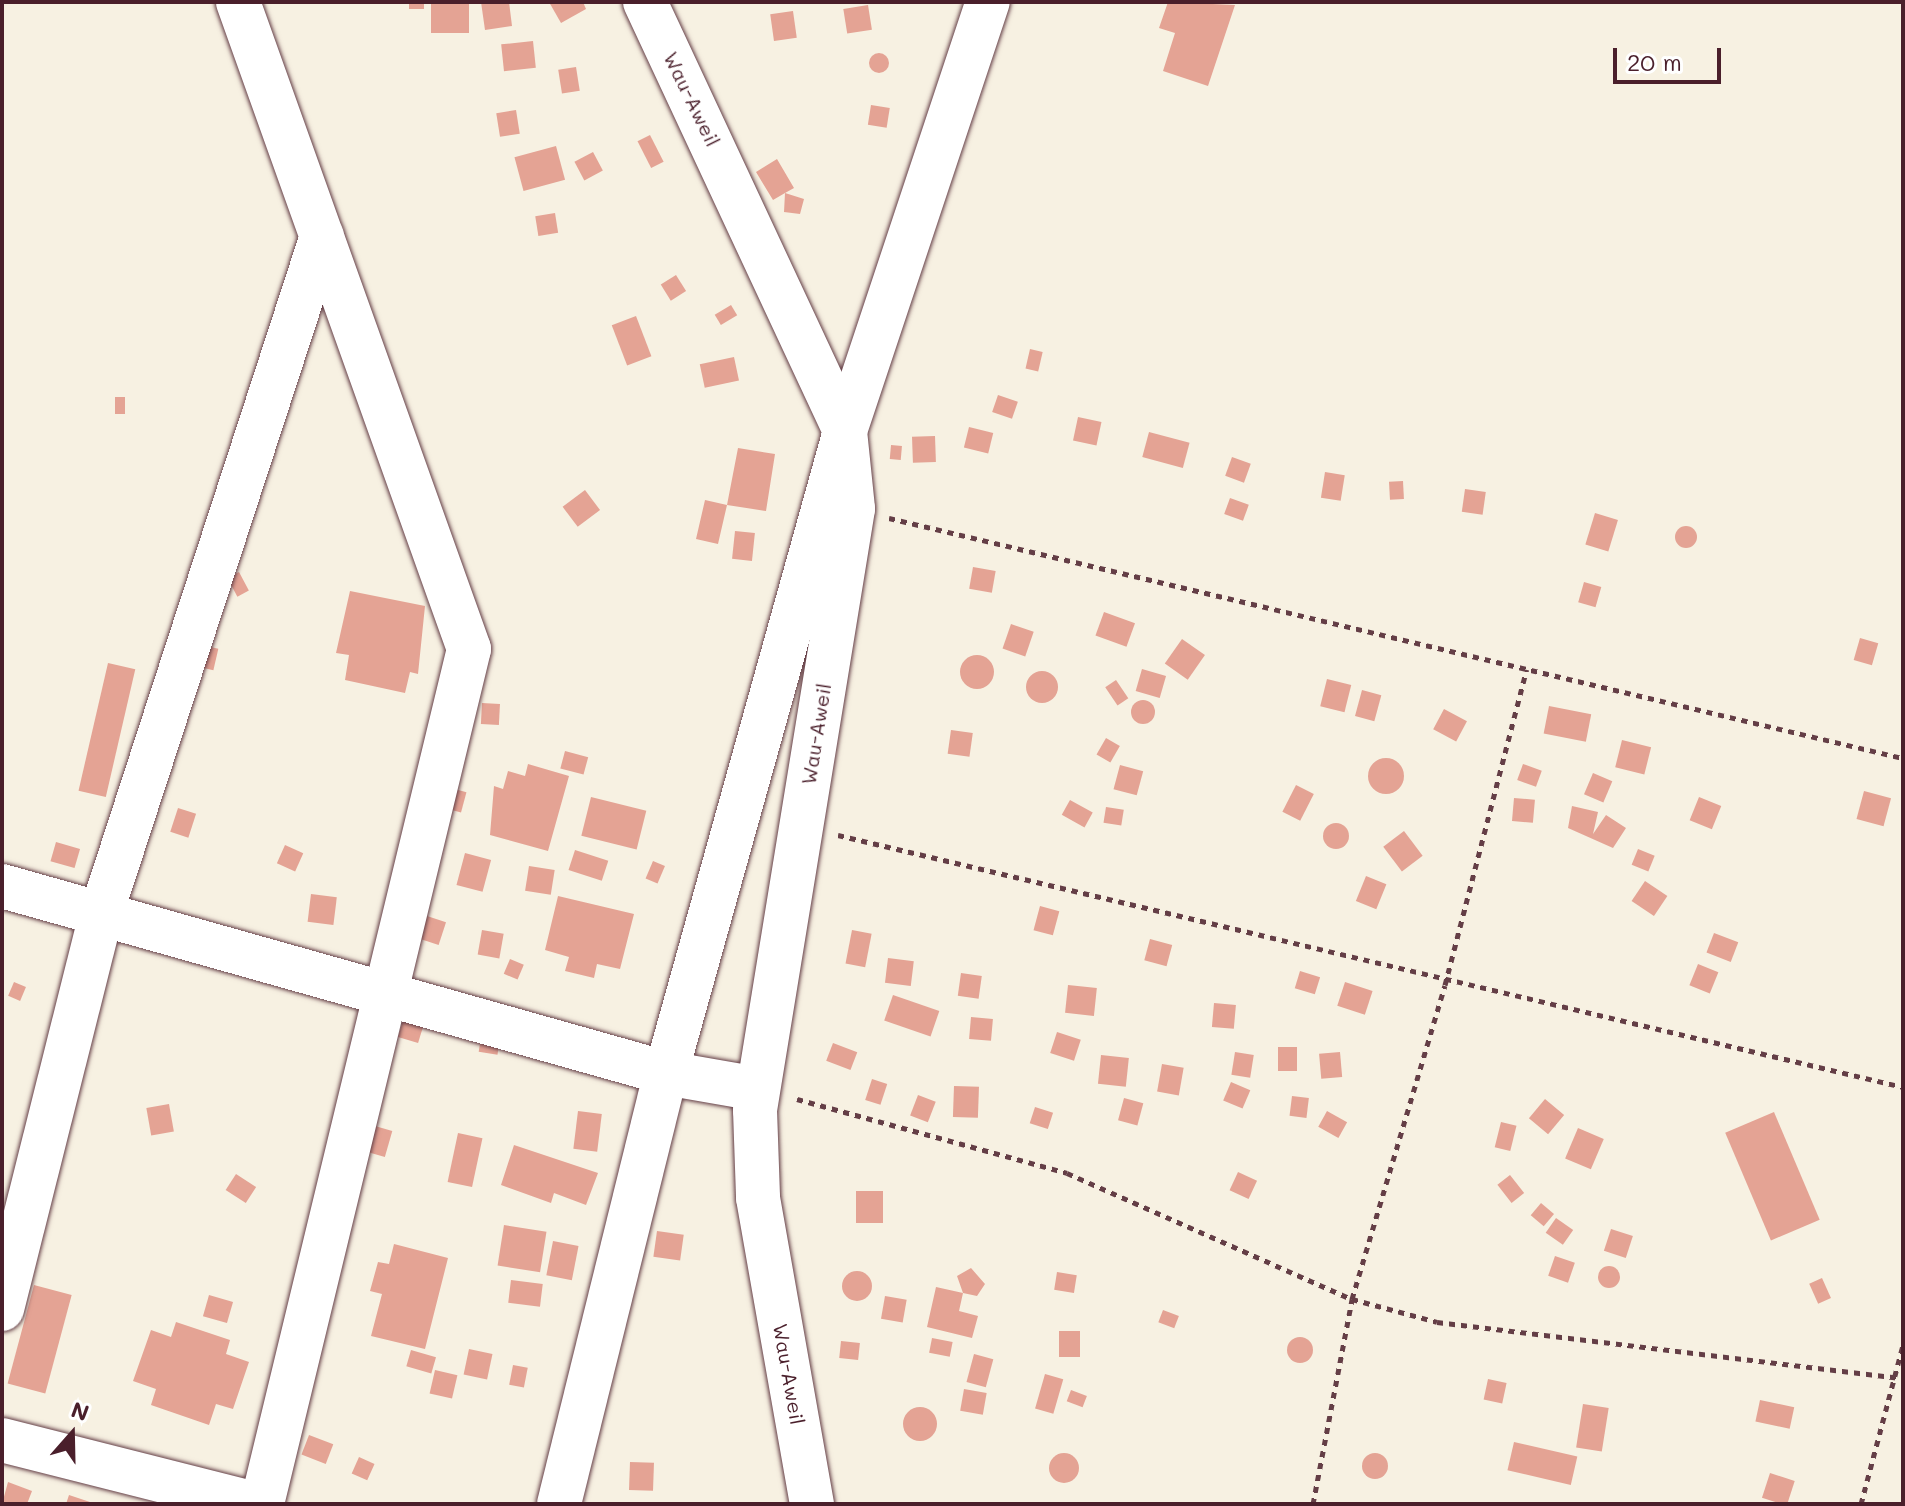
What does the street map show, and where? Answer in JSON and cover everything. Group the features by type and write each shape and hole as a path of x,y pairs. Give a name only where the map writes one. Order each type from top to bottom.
{"street":[{"path":"238,2 469,649 262,1504"},
{"name":"Wau-Aweil","path":"645,2 845,431 853,509 758,1089 758,1198 812,1504"},
{"path":"559,1504 666,1073 845,431 988,2"},
{"path":"2,1309 101,914 322,236"},
{"path":"2,886 666,1073 758,1089"},
{"path":"2,1440 255,1504"}],"path":[{"path":"853,509 1903,758"},
{"path":"1313,1504 1352,1299 1445,985 1527,669"},
{"path":"802,827 1445,985 1903,1087"},
{"path":"758,1089 1067,1173 1352,1299 1437,1322 1903,1378"},
{"path":"1861,1504 1903,1345"},
{"path":"959,1504 987,1504"}],"building":[{"path":"409,2 424,2 424,9 409,9"},
{"path":"431,2 469,2 469,33 431,33"},
{"path":"481,2 509,2 512,26 485,30"},
{"path":"549,2 583,2 586,9 561,23"},
{"path":"1168,2 1235,5 1208,86 1163,71 1175,33 1159,28"},
{"path":"868,5 872,30 847,34 843,9"},
{"path":"793,11 797,38 774,41 770,14"},
{"path":"533,41 536,68 504,71 501,44"},
{"path":"879,53 886,56 889,63 886,70 879,73 872,70 869,63 872,56"},
{"path":"576,67 580,91 562,94 558,70"},
{"path":"871,105 890,108 887,128 868,125"},
{"path":"516,110 520,134 500,137 496,113"},
{"path":"650,135 664,162 651,168 638,141"},
{"path":"556,146 565,180 524,191 514,157"},
{"path":"593,152 603,171 584,180 574,162"},
{"path":"777,159 794,188 773,200 756,172"},
{"path":"785,193 804,199 800,214 784,212"},
{"path":"555,213 558,233 538,236 535,216"},
{"path":"676,275 686,291 671,301 661,285"},
{"path":"731,305 737,315 721,325 715,315"},
{"path":"636,316 651,356 627,365 612,325"},
{"path":"1030,349 1043,352 1038,371 1026,368"},
{"path":"734,357 739,380 705,388 700,364"},
{"path":"998,395 1018,402 1012,419 992,412"},
{"path":"115,397 125,397 125,414 115,414"},
{"path":"1078,417 1101,422 1096,445 1073,440"},
{"path":"969,427 993,433 988,453 964,447"},
{"path":"1149,432 1190,443 1183,468 1142,457"},
{"path":"935,436 936,462 913,463 912,437"},
{"path":"891,445 902,446 901,460 890,459"},
{"path":"738,448 775,454 766,511 727,505"},
{"path":"1232,457 1251,464 1244,483 1225,476"},
{"path":"1325,472 1345,475 1341,501 1321,498"},
{"path":"1403,481 1404,499 1390,500 1389,482"},
{"path":"1465,489 1486,492 1483,515 1462,512"},
{"path":"585,490 600,510 578,527 563,507"},
{"path":"1230,498 1249,505 1243,521 1224,514"},
{"path":"705,500 727,505 718,544 696,539"},
{"path":"1595,513 1618,520 1608,552 1585,545"},
{"path":"1686,526 1694,529 1697,537 1694,545 1686,548 1678,545 1675,537 1678,529"},
{"path":"735,531 755,533 752,561 732,559"},
{"path":"973,567 996,571 992,593 969,589"},
{"path":"239,572 249,591 237,597 228,578"},
{"path":"1584,582 1601,587 1596,607 1578,602"},
{"path":"350,591 425,606 418,674 410,672 405,693 345,680 349,655 336,653"},
{"path":"1104,612 1135,623 1126,647 1095,635"},
{"path":"1011,624 1034,632 1025,656 1003,649"},
{"path":"1860,638 1878,643 1872,665 1854,660"},
{"path":"1182,639 1205,655 1188,680 1165,664"},
{"path":"193,643 218,649 213,670 188,664"},
{"path":"977,655 989,660 994,672 989,684 977,689 965,684 960,672 965,660"},
{"path":"108,663 135,669 106,797 79,791"},
{"path":"1142,669 1166,676 1160,698 1136,691"},
{"path":"1042,671 1053,676 1058,687 1053,698 1042,703 1031,698 1026,687 1031,676"},
{"path":"1327,679 1351,685 1344,712 1320,706"},
{"path":"1116,680 1128,698 1118,706 1105,687"},
{"path":"1362,690 1381,695 1374,721 1355,716"},
{"path":"1143,700 1152,703 1155,712 1152,721 1143,724 1134,721 1131,712 1134,703"},
{"path":"482,703 500,704 499,725 481,724"},
{"path":"1549,706 1591,714 1586,742 1544,733"},
{"path":"1444,709 1467,721 1456,742 1433,729"},
{"path":"951,730 973,733 969,757 948,754"},
{"path":"1106,738 1120,746 1110,762 1096,754"},
{"path":"1622,740 1651,747 1644,774 1615,767"},
{"path":"565,751 588,757 584,775 560,768"},
{"path":"1386,758 1399,763 1404,776 1399,789 1386,794 1373,789 1368,776 1373,763"},
{"path":"528,764 569,776 548,851 490,835 494,786 503,789 508,771 525,776"},
{"path":"1523,764 1542,771 1536,787 1517,780"},
{"path":"1120,765 1143,771 1137,795 1114,789"},
{"path":"1593,773 1612,781 1603,802 1584,794"},
{"path":"1296,785 1314,794 1300,821 1282,812"},
{"path":"451,788 466,792 461,812 446,808"},
{"path":"1864,791 1891,798 1884,826 1856,819"},
{"path":"591,797 646,811 637,850 581,836"},
{"path":"1699,797 1721,806 1712,829 1690,820"},
{"path":"1514,798 1535,800 1533,823 1512,821"},
{"path":"1070,800 1093,813 1084,827 1062,815"},
{"path":"1572,806 1598,812 1593,834 1606,815 1626,828 1613,848 1568,828"},
{"path":"1106,807 1124,810 1121,826 1103,823"},
{"path":"178,808 196,814 188,838 170,832"},
{"path":"1336,823 1345,827 1349,836 1345,845 1336,849 1327,845 1323,836 1327,827"},
{"path":"1404,831 1423,856 1402,871 1383,847"},
{"path":"56,842 80,849 75,868 50,861"},
{"path":"285,845 303,853 295,871 277,863"},
{"path":"1638,849 1655,856 1648,872 1632,865"},
{"path":"575,850 608,861 602,881 569,870"},
{"path":"465,853 491,860 483,892 456,885"},
{"path":"653,861 665,866 658,884 646,878"},
{"path":"529,866 555,870 551,895 525,891"},
{"path":"1366,876 1386,884 1376,909 1356,901"},
{"path":"1645,881 1667,896 1654,916 1632,901"},
{"path":"311,894 337,897 333,925 308,922"},
{"path":"558,896 634,914 620,969 597,964 594,978 565,971 569,957 545,950"},
{"path":"1040,906 1059,911 1053,935 1034,930"},
{"path":"427,916 446,922 439,945 420,939"},
{"path":"482,930 504,934 499,958 478,955"},
{"path":"852,930 872,934 865,967 846,963"},
{"path":"1714,933 1738,942 1731,962 1706,953"},
{"path":"1150,939 1172,945 1167,966 1144,960"},
{"path":"888,958 914,961 911,986 885,983"},
{"path":"510,959 524,965 518,980 504,974"},
{"path":"1698,964 1718,972 1710,994 1689,985"},
{"path":"1300,971 1320,977 1315,994 1295,988"},
{"path":"961,973 982,976 979,999 958,996"},
{"path":"14,982 26,987 20,1001 8,996"},
{"path":"1345,982 1373,991 1365,1015 1337,1006"},
{"path":"1068,985 1097,988 1094,1016 1065,1013"},
{"path":"893,995 939,1011 931,1036 884,1021"},
{"path":"1214,1003 1236,1005 1234,1029 1212,1027"},
{"path":"405,1014 425,1020 418,1043 398,1037"},
{"path":"971,1017 993,1019 991,1041 969,1039"},
{"path":"482,1031 501,1034 497,1055 479,1052"},
{"path":"1057,1032 1081,1040 1074,1061 1050,1053"},
{"path":"833,1043 857,1052 850,1070 826,1061"},
{"path":"1278,1047 1297,1047 1297,1071 1278,1071"},
{"path":"1235,1052 1254,1055 1250,1078 1231,1075"},
{"path":"1340,1052 1342,1077 1321,1079 1319,1054"},
{"path":"1101,1055 1129,1058 1126,1087 1098,1084"},
{"path":"1162,1064 1184,1068 1179,1095 1157,1092"},
{"path":"872,1079 887,1084 880,1105 865,1100"},
{"path":"1231,1082 1250,1090 1243,1109 1223,1100"},
{"path":"954,1086 979,1087 978,1118 953,1117"},
{"path":"918,1095 936,1102 928,1122 910,1116"},
{"path":"1292,1096 1309,1098 1306,1118 1290,1116"},
{"path":"1124,1098 1143,1103 1137,1125 1118,1120"},
{"path":"1545,1099 1564,1115 1548,1134 1529,1118"},
{"path":"169,1104 174,1132 151,1136 146,1108"},
{"path":"1035,1107 1053,1113 1048,1129 1030,1123"},
{"path":"578,1111 602,1114 597,1152 573,1149"},
{"path":"1327,1111 1347,1122 1338,1138 1318,1127"},
{"path":"1774,1112 1820,1220 1771,1240 1725,1133"},
{"path":"1501,1122 1517,1126 1510,1151 1495,1147"},
{"path":"375,1126 392,1131 385,1157 368,1152"},
{"path":"1578,1128 1604,1139 1591,1169 1565,1158"},
{"path":"458,1133 482,1138 472,1187 448,1182"},
{"path":"514,1145 598,1173 586,1205 554,1193 551,1203 501,1185"},
{"path":"1238,1172 1257,1181 1249,1199 1230,1190"},
{"path":"236,1174 256,1187 246,1203 226,1190"},
{"path":"1510,1175 1524,1193 1512,1203 1497,1185"},
{"path":"856,1191 883,1191 883,1223 856,1223"},
{"path":"1541,1203 1554,1214 1544,1226 1531,1215"},
{"path":"1556,1218 1573,1230 1563,1245 1546,1233"},
{"path":"504,1225 546,1232 540,1272 498,1265"},
{"path":"1611,1229 1633,1236 1626,1258 1604,1251"},
{"path":"657,1231 684,1235 680,1261 653,1257"},
{"path":"553,1241 579,1246 572,1280 546,1275"},
{"path":"394,1244 448,1258 425,1349 371,1336 382,1294 370,1291 378,1262 389,1264"},
{"path":"1555,1256 1575,1263 1568,1283 1548,1276"},
{"path":"1609,1266 1617,1269 1620,1277 1617,1285 1609,1288 1601,1285 1598,1277 1601,1269"},
{"path":"971,1268 985,1284 977,1296 963,1293 957,1276"},
{"path":"857,1271 868,1275 872,1286 868,1297 857,1301 846,1297 842,1286 846,1275"},
{"path":"1057,1272 1077,1275 1074,1293 1054,1290"},
{"path":"1822,1278 1831,1298 1818,1304 1809,1284"},
{"path":"511,1280 543,1284 540,1307 508,1303"},
{"path":"34,1285 72,1295 45,1394 8,1384"},
{"path":"936,1287 963,1293 959,1311 978,1316 972,1338 927,1327"},
{"path":"209,1295 233,1302 227,1323 203,1316"},
{"path":"885,1296 907,1300 903,1322 881,1319"},
{"path":"1163,1310 1179,1316 1174,1328 1158,1322"},
{"path":"176,1322 230,1340 226,1354 249,1362 233,1409 216,1404 209,1425 151,1405 156,1389 133,1381 151,1330 171,1337"},
{"path":"1059,1331 1080,1331 1080,1357 1059,1357"},
{"path":"1300,1337 1309,1341 1313,1350 1309,1359 1300,1363 1291,1359 1287,1350 1291,1341"},
{"path":"932,1338 953,1342 950,1357 929,1353"},
{"path":"841,1341 860,1343 858,1360 839,1358"},
{"path":"469,1349 492,1354 487,1379 464,1374"},
{"path":"411,1350 436,1357 431,1374 406,1366"},
{"path":"974,1354 993,1359 986,1387 966,1382"},
{"path":"513,1365 528,1368 524,1387 509,1385"},
{"path":"435,1370 457,1375 452,1399 430,1393"},
{"path":"1045,1374 1063,1379 1053,1414 1035,1409"},
{"path":"1488,1379 1507,1383 1502,1403 1484,1400"},
{"path":"964,1389 987,1393 983,1415 960,1411"},
{"path":"1071,1390 1087,1396 1083,1407 1067,1401"},
{"path":"1760,1400 1794,1407 1790,1429 1755,1422"},
{"path":"1583,1404 1609,1408 1602,1452 1576,1447"},
{"path":"920,1407 932,1412 937,1424 932,1436 920,1441 908,1436 903,1424 908,1412"},
{"path":"309,1435 333,1444 326,1464 301,1455"},
{"path":"1514,1442 1577,1457 1571,1485 1507,1470"},
{"path":"1064,1453 1070,1454 1078,1462 1078,1474 1070,1482 1064,1483 1058,1482 1050,1474 1049,1468 1050,1462 1058,1454"},
{"path":"1375,1453 1385,1456 1388,1466 1385,1476 1375,1479 1365,1476 1362,1466 1365,1456"},
{"path":"359,1457 375,1464 367,1480 352,1473"},
{"path":"630,1462 654,1463 653,1491 629,1490"},
{"path":"1770,1473 1795,1481 1787,1504 1762,1498"},
{"path":"8,1482 32,1491 27,1504 2,1504"},
{"path":"69,1495 93,1503 93,1504 66,1504"}]}
